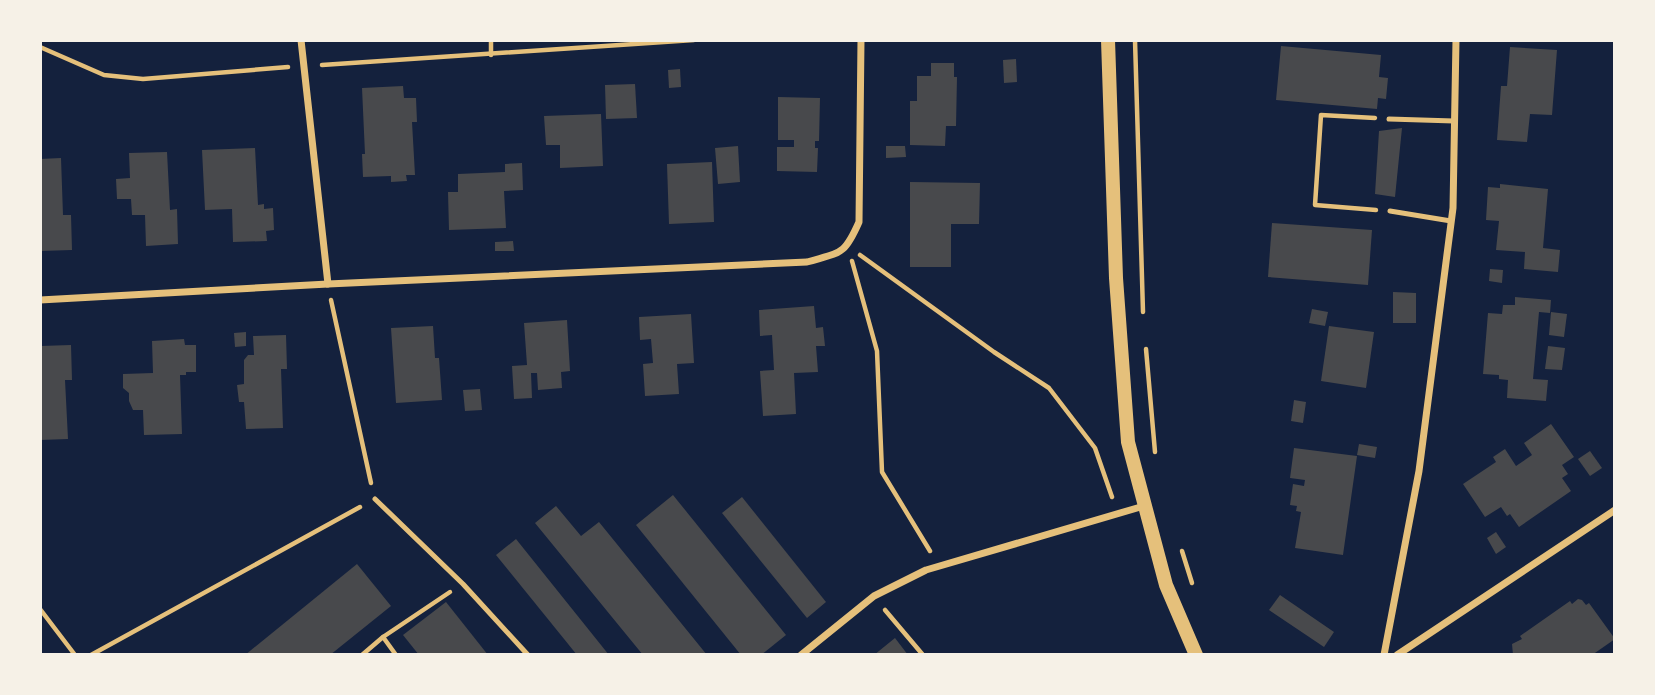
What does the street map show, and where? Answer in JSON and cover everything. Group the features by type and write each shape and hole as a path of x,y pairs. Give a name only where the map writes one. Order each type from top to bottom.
{"main road":[{"path":"1108,40 1116,278 1128,442 1166,585 1196,655"}],"street":[{"path":"301,40 328,284"},
{"path":"40,300 807,262 836,254 848,246 859,222 861,40"},
{"path":"1384,655 1419,471 1451,221 1456,40"},
{"path":"802,655 874,596 926,570 1144,506"},
{"path":"1397,655 1615,510"}],"lane":[{"path":"1389,119 1454,121"},
{"path":"1390,211 1451,221"},
{"path":"375,499 463,584 528,655"}],"path":[{"path":"491,40 491,55"},
{"path":"40,47 104,75 143,79 694,40"},
{"path":"1135,40 1143,324"},
{"path":"1389,119 1321,115 1315,205 1390,211"},
{"path":"848,246 994,352 1049,387 1095,448 1118,514"},
{"path":"848,246 877,352 882,472 939,566"},
{"path":"91,655 375,499 328,284"},
{"path":"1145,337 1156,458"},
{"path":"1181,547 1192,586"},
{"path":"362,655 383,637 463,584"},
{"path":"874,596 923,655"},
{"path":"40,609 75,655"},
{"path":"383,637 396,655"}],"building":[{"path":"1281,46 1381,55 1379,77 1388,78 1386,99 1378,98 1377,109 1276,100"},
{"path":"1510,47 1557,50 1552,115 1530,114 1527,142 1497,140 1501,86 1507,86"},
{"path":"1016,59 1017,82 1004,83 1003,60"},
{"path":"931,63 954,63 954,77 957,77 956,126 946,126 945,146 910,145 910,101 917,101 917,76 931,76"},
{"path":"680,69 681,87 669,88 668,70"},
{"path":"635,84 637,118 606,119 605,85"},
{"path":"403,86 404,98 416,98 417,122 412,122 415,175 406,175 407,181 391,182 391,176 363,177 362,154 365,154 362,88"},
{"path":"778,97 820,98 819,141 815,141 815,148 818,148 817,172 777,171 777,147 794,147 794,140 778,140"},
{"path":"601,114 603,166 560,168 560,145 546,145 544,116"},
{"path":"1402,128 1395,197 1375,194 1379,131"},
{"path":"738,146 740,182 718,184 715,148"},
{"path":"886,146 905,146 906,157 886,158"},
{"path":"255,148 258,205 264,204 264,209 273,208 274,230 266,231 267,241 233,242 232,209 205,210 202,150"},
{"path":"167,152 170,210 177,209 178,244 146,246 145,215 132,215 131,199 117,199 116,179 130,178 129,153"},
{"path":"61,158 63,215 71,215 72,250 40,251 40,159"},
{"path":"712,162 714,222 669,224 667,164"},
{"path":"522,163 523,190 504,191 506,228 449,230 448,192 458,192 458,174 505,172 505,164"},
{"path":"910,182 980,183 979,224 951,224 951,267 910,267"},
{"path":"1500,184 1548,189 1543,248 1560,250 1558,272 1524,269 1525,252 1496,250 1499,221 1486,220 1488,187 1500,188"},
{"path":"1272,223 1372,230 1368,285 1268,277"},
{"path":"513,241 514,251 495,251 495,242"},
{"path":"1490,269 1503,270 1502,283 1489,281"},
{"path":"1393,292 1416,293 1416,323 1393,323"},
{"path":"1515,297 1551,300 1550,313 1539,312 1533,379 1548,380 1546,401 1507,398 1508,380 1499,379 1499,375 1483,374 1488,313 1502,314 1503,305 1515,305"},
{"path":"814,306 816,328 823,327 825,346 816,346 818,372 794,373 796,414 763,416 760,371 774,370 772,335 760,336 759,310"},
{"path":"1312,309 1328,312 1325,326 1309,323"},
{"path":"1551,312 1567,314 1564,337 1549,335"},
{"path":"691,314 694,363 677,364 679,394 645,396 643,364 653,363 651,339 640,340 639,317"},
{"path":"567,320 570,371 561,372 562,388 538,390 537,373 531,373 532,398 514,399 512,366 527,365 524,323"},
{"path":"433,326 442,400 396,403 391,328"},
{"path":"1329,326 1374,332 1366,388 1321,381"},
{"path":"246,332 246,346 235,347 234,333"},
{"path":"286,335 287,369 281,369 283,428 246,429 244,402 239,402 237,385 244,384 244,360 248,355 254,355 253,336"},
{"path":"184,339 185,345 196,345 196,372 180,375 182,434 144,435 143,410 133,410 129,393 123,388 123,374 153,373 152,341"},
{"path":"71,345 72,380 65,380 68,439 40,440 40,346"},
{"path":"1548,346 1565,348 1562,370 1545,369"},
{"path":"480,389 482,410 465,411 463,390"},
{"path":"1294,400 1306,402 1303,423 1291,421"},
{"path":"1551,424 1574,457 1562,465 1568,474 1562,478 1571,491 1519,527 1501,507 1485,517 1463,484 1496,462 1493,457 1505,449 1516,466 1532,455 1524,443"},
{"path":"1359,444 1377,447 1375,458 1357,455"},
{"path":"1294,448 1357,456 1343,555 1295,548 1301,512 1296,511 1297,506 1290,505 1293,484 1304,486 1305,480 1290,478"},
{"path":"1590,451 1602,468 1590,476 1578,459"},
{"path":"673,495 786,635 761,655 741,655 636,525"},
{"path":"742,497 826,602 807,618 722,513"},
{"path":"556,506 581,536 599,522 707,655 643,655 535,523"},
{"path":"1496,532 1506,547 1496,554 1487,538"},
{"path":"516,539 609,655 577,655 496,555"},
{"path":"357,564 391,606 330,655 245,655"},
{"path":"1280,595 1334,632 1324,647 1269,610"},
{"path":"1578,599 1586,605 1589,603 1615,639 1592,655 1513,655 1512,644 1522,639 1520,636 1570,601 1572,604"},
{"path":"446,602 488,655 419,655 403,635"},
{"path":"895,638 908,655 874,655"}]}
